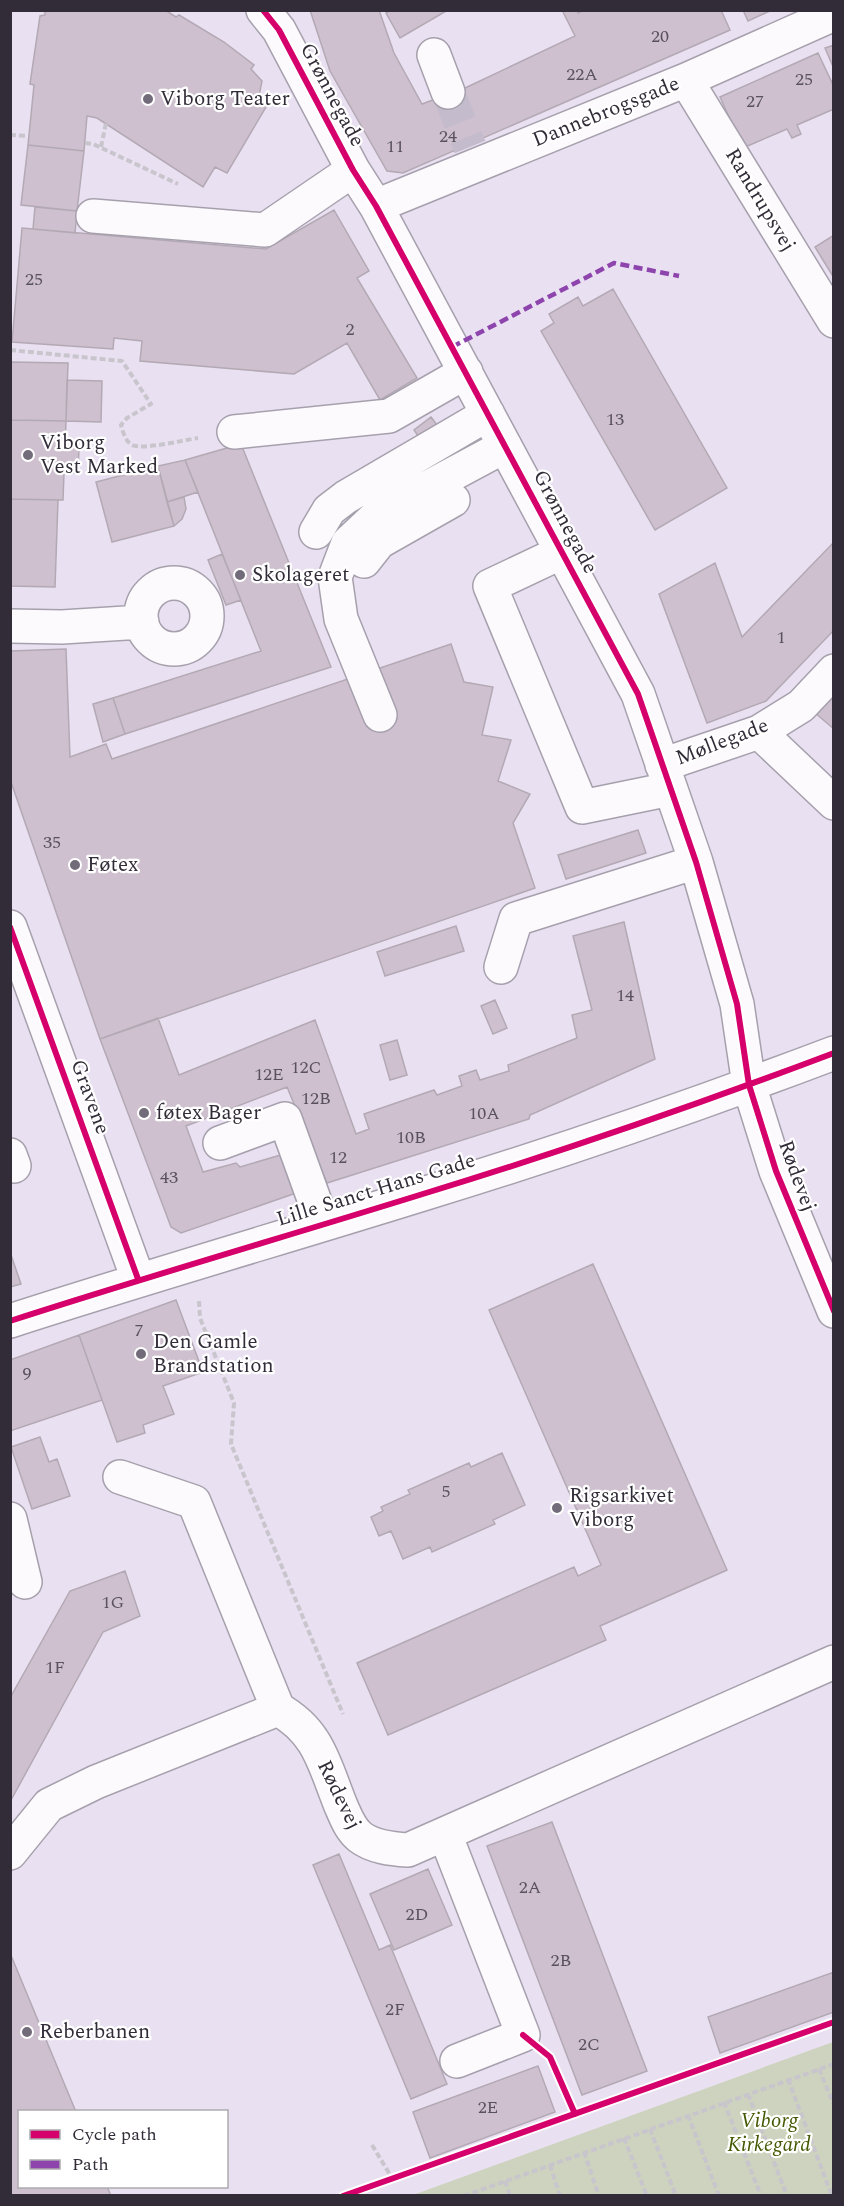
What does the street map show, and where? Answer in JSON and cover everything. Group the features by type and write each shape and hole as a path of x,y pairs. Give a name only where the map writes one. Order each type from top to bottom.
{"street":[{"name":"Grønnegade","path":"275,13 279,30 353,170 376,206 638,694 696,862 737,1004 749,1085"},
{"name":"Dannebrogsgade","path":"376,206 473,155 686,80 834,14"},
{"path":"434,55 448,92"},
{"name":"Randrupsvej","path":"686,80 834,321"},
{"path":"93,216 265,230 353,170"},
{"path":"234,432 389,416 466,372"},
{"path":"316,532 329,510 346,497 488,414"},
{"path":"364,561 379,542 511,456"},
{"path":"380,716 341,620 335,577 348,543 380,513 511,456"},
{"name":"Møllegade","path":"562,552 490,586 582,807 666,777 759,732 801,706 834,671"},
{"path":"10,626 62,627 142,622"},
{"path":"759,732 834,803"},
{"path":"501,967 516,919 696,862"},
{"name":"Gravene","path":"10,927 19,976 138,1279"},
{"name":"Lille Sanct Hans Gade","path":"10,1320 667,1115 834,1053"},
{"name":"Rødevej","path":"749,1085 776,1171 834,1311"},
{"path":"220,1143 285,1119 323,1224"},
{"path":"10,1853 49,1805 96,1782 278,1709 194,1502 120,1477"},
{"path":"10,1519 25,1582"},
{"name":"Rødevej","path":"278,1709 296,1719 312,1735 349,1823 360,1837 383,1847 408,1850 834,1662"},
{"path":"446,1834 523,2036 457,2061"}],"path":[{"path":"101,147 106,123"},
{"path":"10,135 28,136"},
{"path":"85,143 101,147 184,187"},
{"path":"10,350 122,360 151,404 127,418 122,425 127,441 134,446 234,432"},
{"path":"197,1261 200,1318 234,1403 231,1444 344,1718"},
{"path":"464,2196 834,2064"},
{"path":"819,2068 834,2105"},
{"path":"788,2079 832,2196"},
{"path":"748,2094 787,2196"},
{"path":"724,2102 760,2196"},
{"path":"688,2115 719,2196"},
{"path":"650,2129 675,2194 666,2196"},
{"path":"624,2138 647,2196"},
{"path":"372,2145 392,2178"},
{"path":"584,2152 599,2196"},
{"path":"550,2165 560,2196"},
{"path":"382,2182 403,2174"},
{"path":"505,2181 510,2196"}],"green space":[{"name":"Viborg Kirkegård","path":"833,2042 833,2195 413,2195"}],"building":[{"name":"Viborg Teater","path":"45,10 165,10 176,17 179,15 224,42 254,65 251,69 262,81 259,96 269,102 227,173 215,167 203,187 97,118 87,116 84,151 28,145 34,85 30,84 40,16 45,15"},
{"path":"310,10 379,10 394,53 422,104 465,88 575,36 562,10 577,10 578,13 584,10 721,10 730,30 403,173 387,171 330,71"},
{"path":"391,10 448,10 400,38 386,13"},
{"path":"743,10 772,10 748,21"},
{"path":"834,45 834,69 825,48"},
{"path":"818,53 834,87 834,109 797,125 801,134 792,138 787,129 743,148 720,97"},
{"path":"28,145 84,151 77,211 21,205"},
{"path":"35,207 77,211 75,233 33,229"},
{"path":"334,210 369,271 357,278 417,378 380,400 347,343 294,374 140,361 142,341 114,338 113,349 12,342 22,228 266,249"},
{"path":"834,235 834,278 815,247"},
{"path":"613,289 727,488 655,530 541,331 554,323 549,314 578,297 583,306"},
{"path":"10,362 68,363 66,421 10,420"},
{"path":"67,380 102,381 101,422 66,421"},
{"path":"431,417 440,429 422,442 414,430"},
{"path":"10,420 66,421 65,447 79,448 78,473 64,473 63,500 10,499"},
{"path":"241,444 331,667 125,734 113,698 261,651 185,460"},
{"path":"185,460 198,492 167,502 158,466"},
{"path":"158,466 174,526 112,542 96,482"},
{"path":"184,497 186,509 182,519 174,526 167,502"},
{"path":"10,499 58,500 55,587 10,586"},
{"path":"834,542 834,630 766,701 707,723 659,594 715,563 742,637"},
{"path":"222,554 241,600 226,605 208,560"},
{"path":"451,644 464,682 493,687 482,735 511,740 498,781 530,794 513,823 535,888 100,1039 10,779 10,651 66,649 70,757 106,744 112,759"},
{"path":"834,691 834,729 815,713"},
{"path":"113,698 125,734 103,742 93,704"},
{"path":"638,830 646,853 566,879 558,855"},
{"path":"624,922 655,1059 530,1115 529,1119 327,1183 287,1087 186,1126 203,1172 236,1163 240,1167 284,1154 299,1192 181,1233 171,1227 100,1039 158,1018 179,1075 315,1020 356,1134 369,1129 364,1114 434,1090 437,1095 462,1086 459,1076 476,1070 480,1080 509,1071 508,1065 577,1038 572,1015 592,1010 573,936"},
{"path":"456,926 464,951 385,976 377,952"},
{"path":"495,1000 507,1028 493,1034 481,1006"},
{"path":"397,1040 407,1075 390,1080 380,1045"},
{"path":"10,1252 21,1284 10,1287"},
{"path":"593,1264 727,1570 600,1626 606,1640 388,1735 357,1663 574,1567 578,1576 601,1565 489,1310"},
{"name":"Den Gamle Brandstation","path":"176,1300 203,1372 163,1386 174,1414 143,1425 145,1433 117,1442 79,1335"},
{"path":"79,1335 102,1400 10,1431 10,1360"},
{"path":"40,1437 49,1462 57,1459 70,1496 32,1509 11,1447"},
{"path":"502,1453 525,1505 493,1520 495,1524 432,1552 430,1547 403,1559 391,1531 379,1536 371,1517 383,1511 381,1507 410,1494 408,1490 469,1463 471,1467"},
{"path":"125,1571 140,1616 103,1632 10,1802 10,1698 70,1591"},
{"path":"552,1822 647,2071 582,2095 487,1846"},
{"path":"339,1854 379,1950 390,1945 447,2084 411,2099 313,1865"},
{"path":"428,1869 452,1925 394,1950 370,1894"},
{"name":"Reberbanen","path":"10,1953 75,2110 18,2110 18,2188 108,2188 111,2196 10,2196"},
{"path":"834,1972 834,2012 720,2053 708,2017"},
{"path":"538,2066 555,2112 430,2158 413,2112"}],"tunnel":[{"path":"448,92 470,147"}],"marked path":[{"path":"452,347 614,263 679,276"}],"cycle path":[{"path":"263,10 279,30 353,170 376,206 638,694 696,862 737,1004 749,1085 776,1171 834,1311"},
{"path":"10,927 138,1279"},
{"path":"10,1321 529,1161 682,1109 834,1053"},
{"path":"343,2196 834,2022"},
{"path":"523,2035 550,2057 575,2114"}],"place":[{"name":"Viborg Teater","path":"148,99"},
{"name":"Viborg Vest Marked","path":"28,455"},
{"name":"Skolageret","path":"240,575"},
{"name":"Føtex","path":"75,865"},
{"name":"føtex Bager","path":"144,1113"},
{"name":"Den Gamle Brandstation","path":"141,1354"},
{"name":"Rigsarkivet Viborg","path":"557,1508"},
{"name":"Reberbanen","path":"27,2032"}]}
